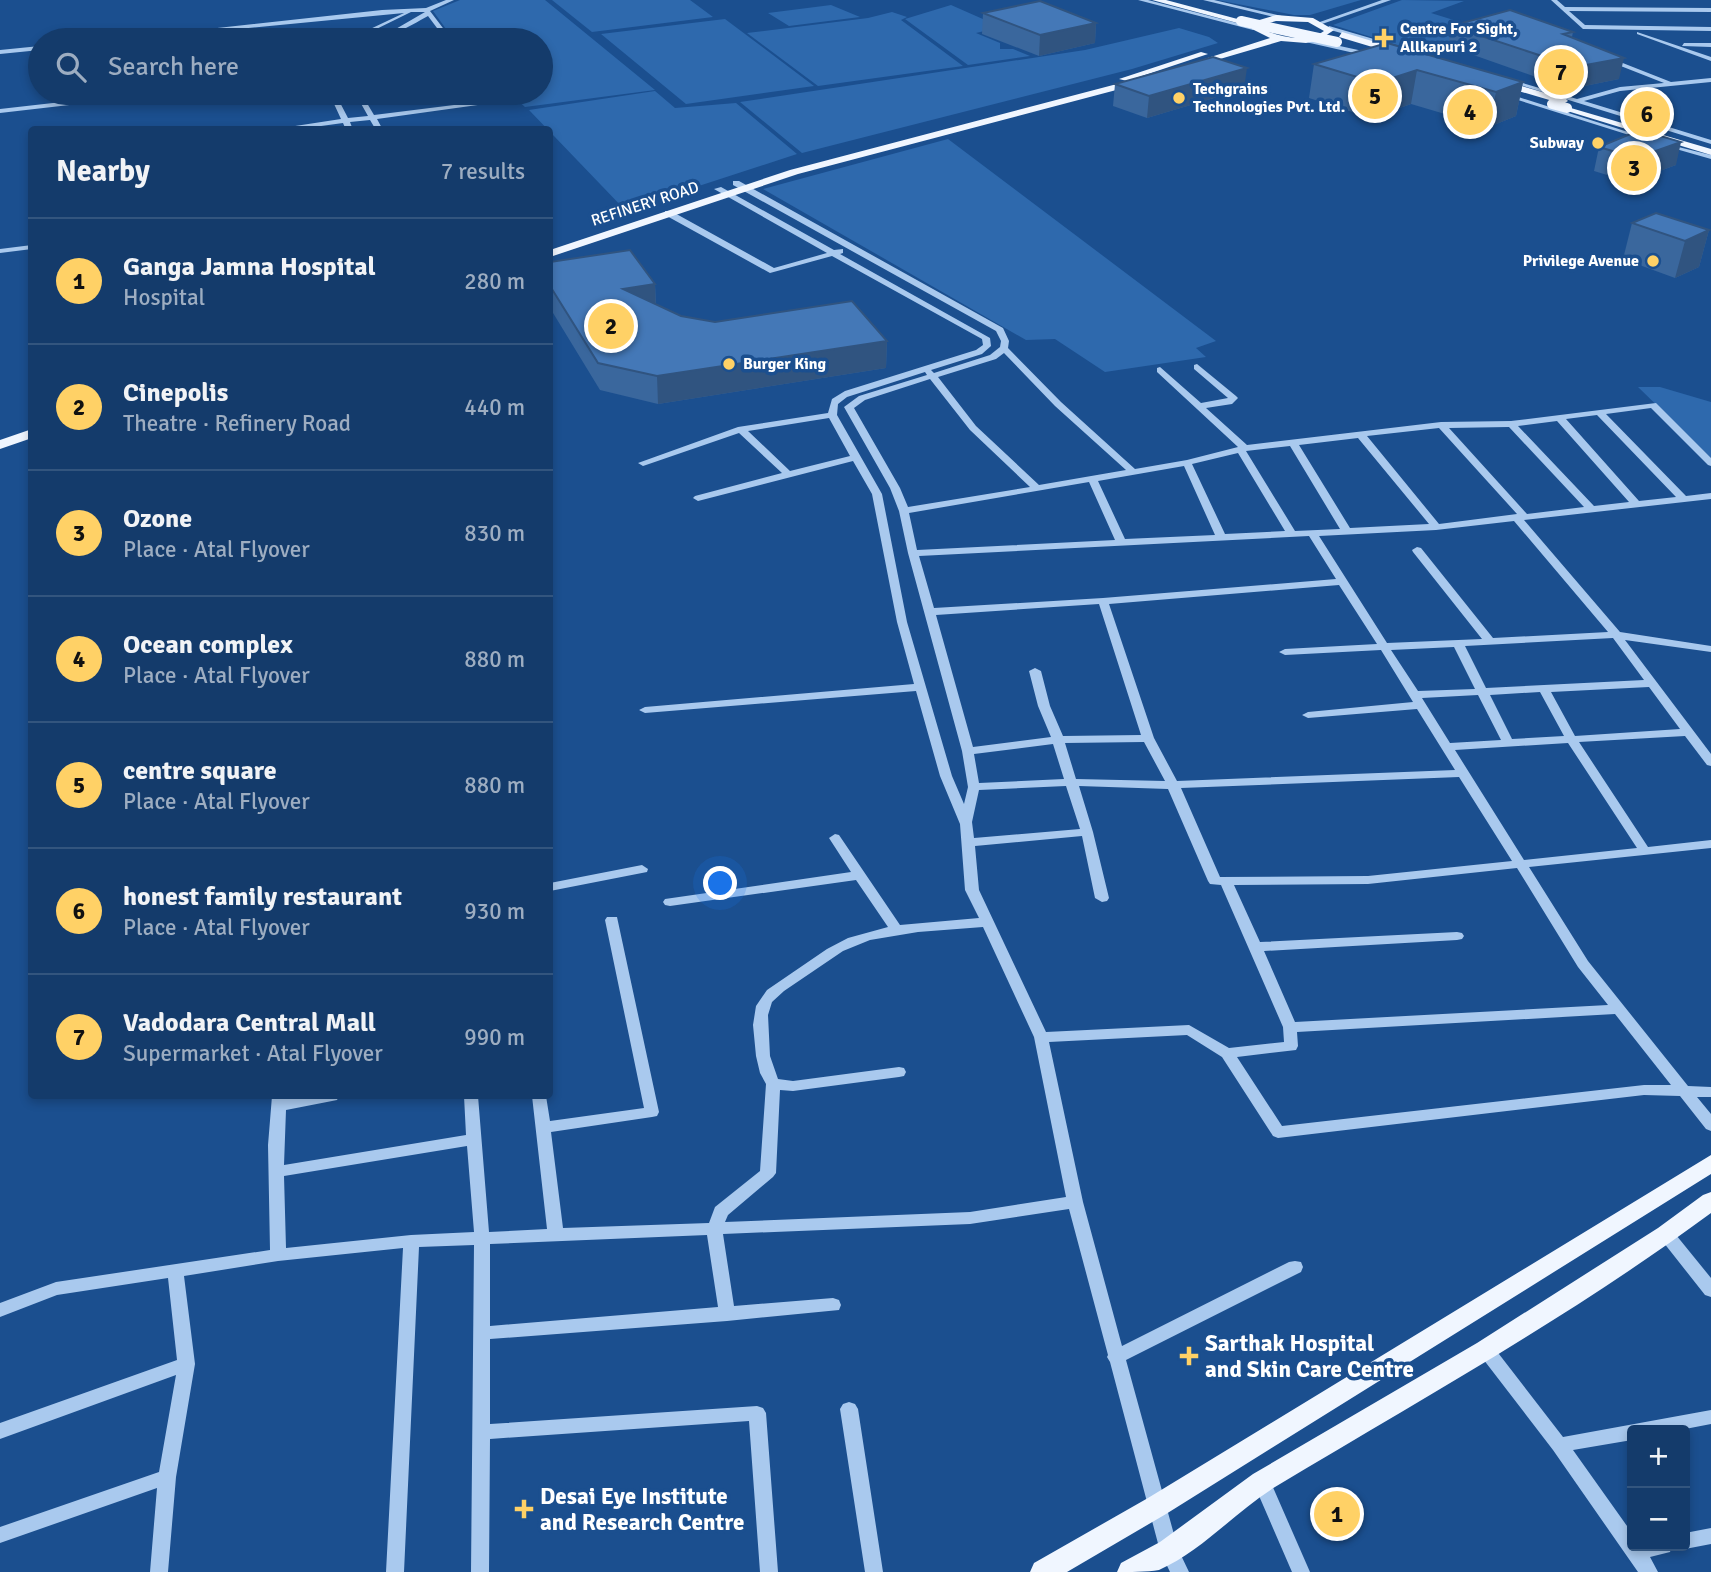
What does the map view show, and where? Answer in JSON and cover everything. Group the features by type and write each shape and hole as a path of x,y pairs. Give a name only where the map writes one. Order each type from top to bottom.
{"main road":[{"path":"1156,0 1291,33 1408,55"},
{"path":"1191,0 1342,35 1408,55"},
{"path":"1287,18 1320,24 1329,34 1303,40 1280,38 1260,31 1256,26 1266,20 1287,18"},
{"path":"1172,68 1260,31"},
{"path":"744,186 1280,38"},
{"path":"1493,83 1709,143"},
{"path":"744,186 1041,105"},
{"name":"REFINERY ROAD","path":"553,244 718,189 744,186"},
{"name":"REFINERY ROAD","path":"553,253 730,195 744,186"},
{"path":"0,445 28,434"},
{"path":"0,456 28,446"},
{"path":"1043,1572 1157,1506 1711,1163"},
{"path":"1130,1572 1174,1562 1262,1482 1486,1350 1667,1234 1711,1200"}],"street":[{"path":"401,28 451,0"},
{"path":"1141,0 1260,31"},
{"path":"1206,0 1287,18"},
{"path":"1320,24 1373,0"},
{"path":"1320,24 1388,0"},
{"path":"1554,0 1583,27 1584,32 1578,37"},
{"path":"1684,0 1696,10"},
{"path":"1564,9 1711,10"},
{"path":"376,28 415,10"},
{"path":"233,28 415,10 428,12 440,28"},
{"path":"1320,24 1408,55"},
{"path":"1583,27 1711,27"},
{"path":"1622,27 1711,59"},
{"path":"1303,40 1379,58"},
{"path":"1674,45 1711,45"},
{"path":"0,52 28,49"},
{"path":"1600,56 1672,84"},
{"path":"1552,109 1620,89 1711,80"},
{"path":"1493,83 1575,101 1709,143"},
{"path":"1493,83 1552,109 1711,157"},
{"path":"0,111 52,105"},
{"path":"338,105 348,126"},
{"path":"365,105 378,126"},
{"path":"301,126 469,105"},
{"path":"744,186 1000,330 1005,341 1004,348 993,357 862,398 849,407 895,488 904,511 968,751 974,787 966,822 972,890 1041,1037 1075,1202 1115,1357 1174,1562"},
{"path":"718,189 986,338 987,346 979,352 841,396 833,404 832,415 881,505 898,607 946,776 966,822"},
{"path":"668,214 773,271 850,247"},
{"path":"0,251 28,248"},
{"path":"1004,348 1058,404 1133,471"},
{"path":"1197,367 1233,398 1229,402 1199,406"},
{"path":"925,369 935,376 973,428 1038,489"},
{"path":"1160,370 1242,448 1292,535"},
{"path":"904,511 1187,463 1242,448 1441,425 1511,424 1653,405 1711,463"},
{"path":"1599,412 1684,499"},
{"path":"643,463 741,429 832,415"},
{"path":"1559,417 1635,503"},
{"path":"1511,424 1590,508"},
{"path":"1441,425 1520,516 1616,635 1711,762"},
{"path":"741,429 788,474"},
{"path":"1360,435 1436,527"},
{"path":"1293,443 1347,532"},
{"path":"698,498 856,457"},
{"path":"1187,463 1222,538"},
{"path":"1093,480 1121,543"},
{"path":"914,553 1436,527 1711,496"},
{"path":"1313,534 1583,964 1711,1125"},
{"path":"1417,550 1490,642"},
{"path":"929,612 1344,581"},
{"path":"1103,601 1148,738 1173,785 1214,881 1368,880 1711,844"},
{"path":"1285,652 1616,635 1711,649"},
{"path":"1458,643 1508,743"},
{"path":"1035,671 1044,706 1058,740 1069,782 1087,832 1102,898"},
{"path":"1308,715 1481,691 1651,683"},
{"path":"645,710 920,687"},
{"path":"1543,688 1571,739 1645,851"},
{"path":"1448,747 1689,732"},
{"path":"968,751 1058,740 1148,738"},
{"path":"974,787 1069,782 1173,785 1464,773"},
{"path":"967,843 1087,832"},
{"path":"835,838 898,932"},
{"path":"553,886 642,869"},
{"path":"670,902 859,875"},
{"path":"1226,881 1290,1027 1291,1046 1227,1053"},
{"path":"542,1128 652,1112 612,920"},
{"path":"727,1314 714,1229 721,1211 768,1173 773,1084 766,1074 758,1017 760,1007 766,998 836,949 856,940 898,932 987,922"},
{"path":"1255,947 1457,936"},
{"path":"1290,1027 1617,1009"},
{"path":"1041,1037 1189,1030 1227,1053 1278,1132 1644,1090 1711,1092"},
{"path":"773,1084 793,1086 899,1072"},
{"path":"278,1255 278,1101 300,1099"},
{"path":"471,1099 482,1239 480,1572"},
{"path":"539,1099 556,1235"},
{"path":"276,1172 475,1139"},
{"path":"0,1310 56,1289 278,1255 411,1241 970,1218 1075,1202"},
{"path":"1667,1234 1711,1290"},
{"path":"395,1572 411,1241"},
{"path":"1115,1357 1296,1267"},
{"path":"159,1572 167,1477 186,1364 175,1271"},
{"path":"483,1334 833,1305"},
{"path":"1486,1350 1559,1445 1649,1572"},
{"path":"0,1431 186,1364"},
{"path":"849,1409 874,1572"},
{"path":"482,1432 757,1413 769,1572"},
{"path":"1670,1425 1711,1418"},
{"path":"1559,1445 1627,1433"},
{"path":"0,1535 167,1477"},
{"path":"1262,1482 1301,1572"},
{"path":"1690,1540 1711,1536"},
{"path":"1635,1552 1640,1551"}],"shaded area":[{"path":"460,0 545,0 655,90 553,103 553,28 445,28 433,11"},
{"path":"552,0 690,0 713,17 592,32"},
{"path":"1217,0 1361,0 1310,15 1294,15"},
{"path":"1402,0 1464,1 1431,13 1489,31 1419,52 1333,25"},
{"path":"831,5 860,17 789,26 768,13"},
{"path":"951,5 1001,27 976,33 1000,43 1000,49 1013,49 1030,56 968,65 905,19"},
{"path":"892,12 907,17 901,20 963,66 818,86 747,33 868,18"},
{"path":"725,19 814,86 686,104 601,34"},
{"path":"1179,28 1209,37 1218,43 1132,69 802,153 740,102 1085,50"},
{"path":"655,91 675,108 736,103 797,154 625,210 553,135 553,126 544,126 529,110"},
{"path":"948,139 1216,341 1196,348 1206,357 1105,372 1055,339 1026,340 763,189"},
{"path":"1638,387 1660,387 1711,402 1711,458"}],"building":[{"path":"1040,1 1096,23 1040,35 983,13"},
{"path":"1510,10 1573,32 1563,34 1624,58 1575,67 1451,26"},
{"path":"1387,43 1523,82 1496,92 1417,70 1377,83 1314,64"},
{"path":"1213,57 1247,68 1149,96 1115,84"},
{"path":"1640,130 1681,142 1636,158 1599,147"},
{"path":"1656,213 1709,230 1685,241 1632,223"},
{"path":"630,250 655,284 623,289 681,316 715,322 852,301 887,341 657,376 598,363 553,291 553,262"}],"place":[{"name":"Centre For Sight, Allkapuri 2","path":"1384,38"},
{"name":"Vadodara Central Mall","path":"1561,72"},
{"name":"centre square","path":"1375,96"},
{"name":"Techgrains Technologies Pvt. Ltd.","path":"1179,98"},
{"name":"Ocean complex","path":"1470,112"},
{"name":"honest family restaurant","path":"1647,114"},
{"name":"Subway","path":"1598,143"},
{"name":"Ozone","path":"1634,168"},
{"name":"Privilege Avenue","path":"1653,261"},
{"name":"Cinepolis","path":"611,326"},
{"name":"Burger King","path":"729,364"},
{"name":"Sarthak Hospital and Skin Care Centre","path":"1189,1356"},
{"name":"Desai Eye Institute and Research Centre","path":"524,1509"},
{"name":"Ganga Jamna Hospital","path":"1337,1514"}]}
